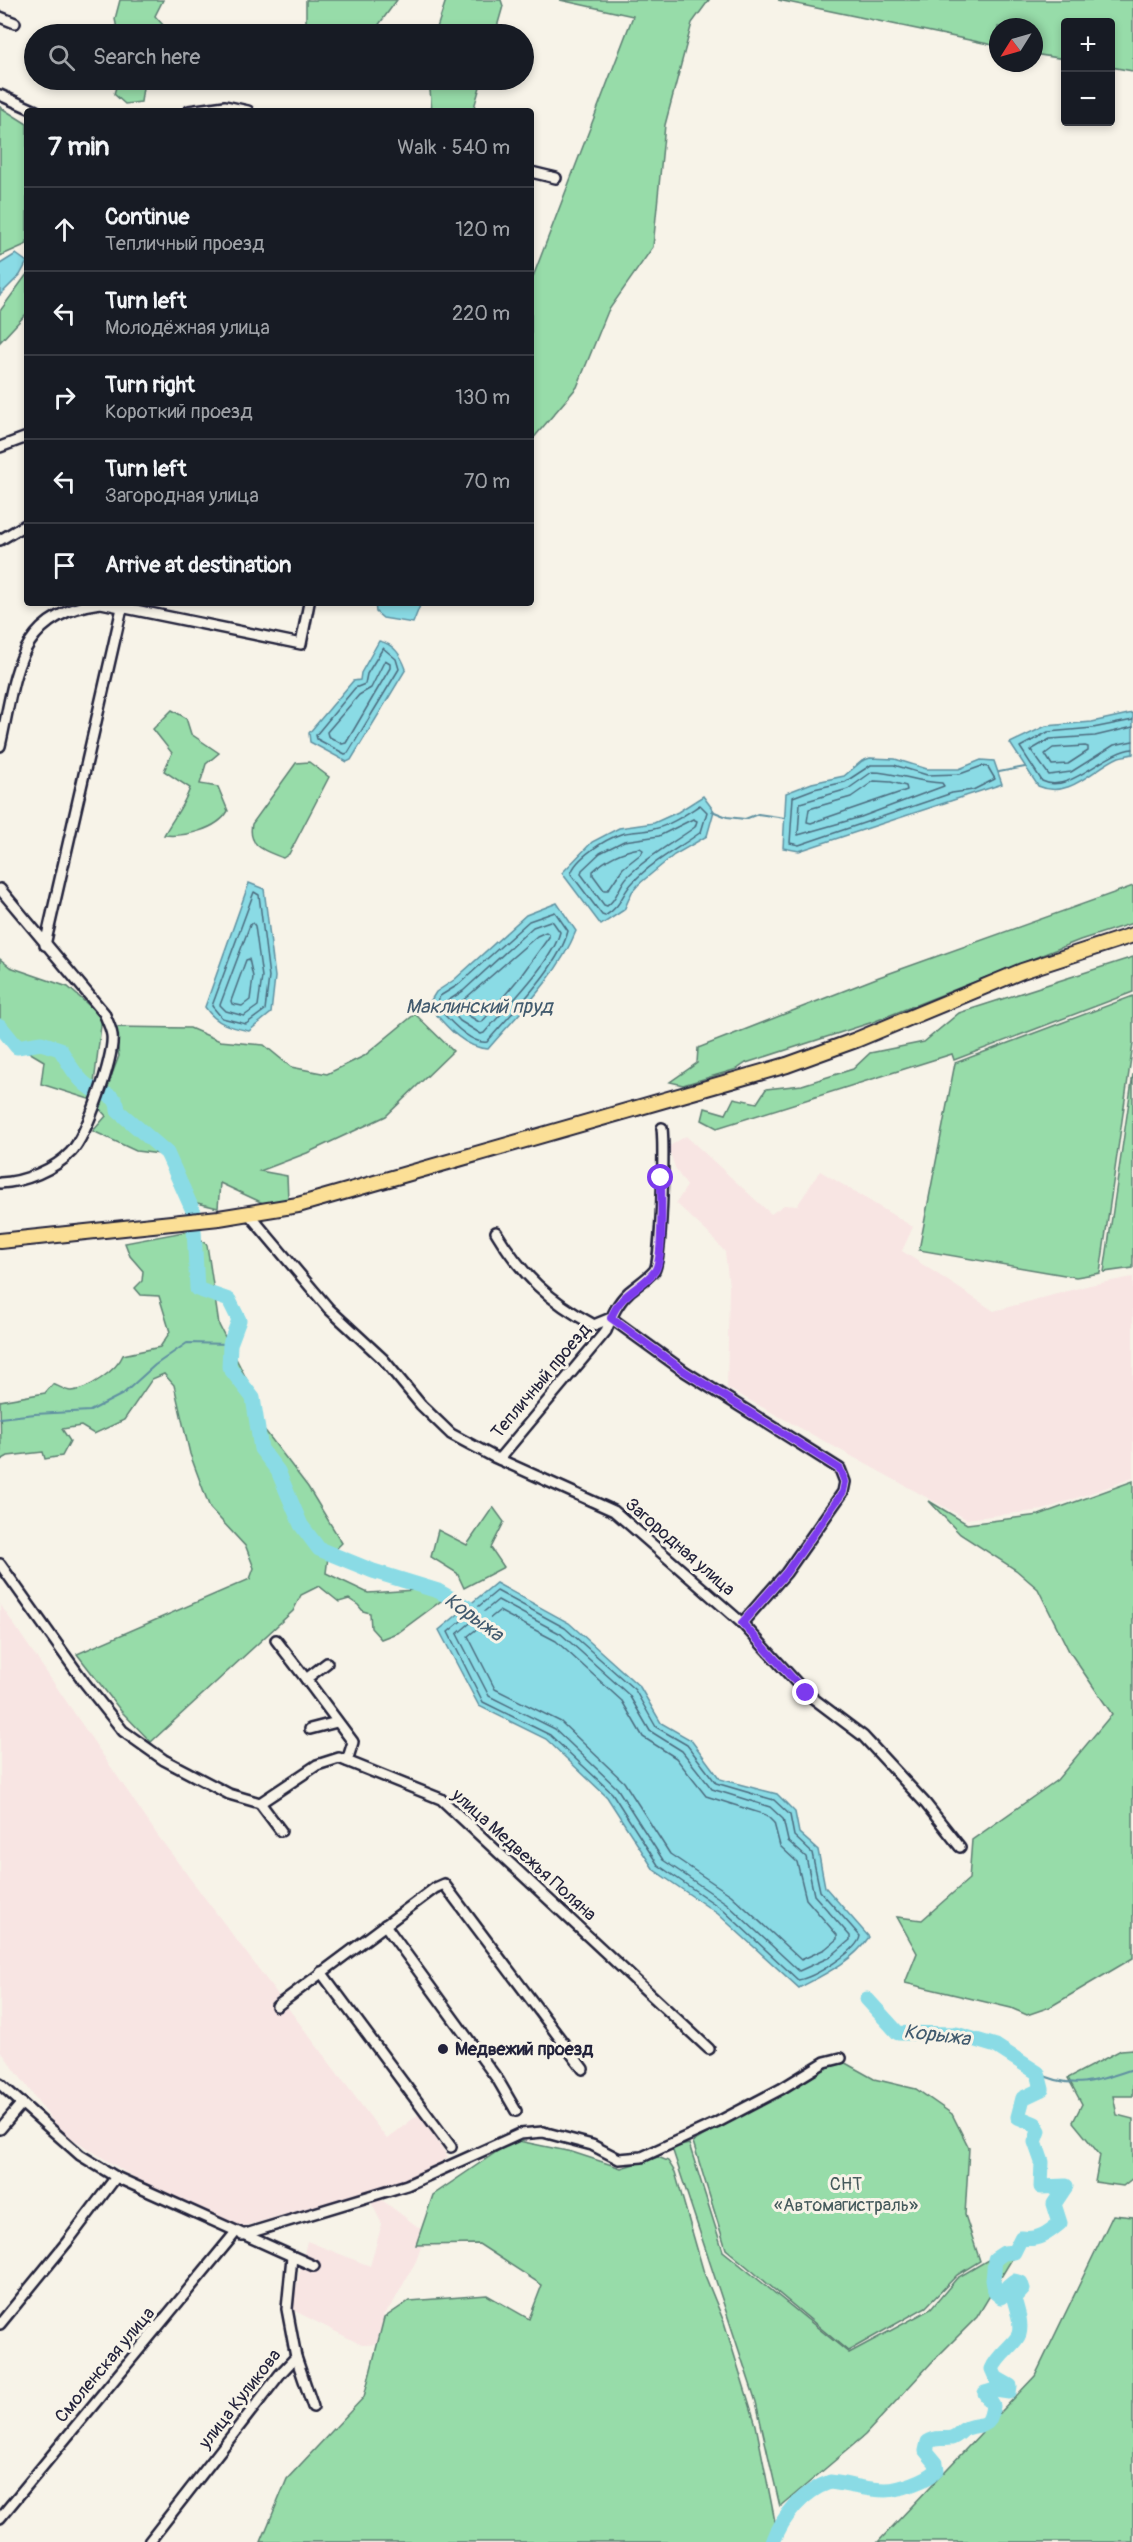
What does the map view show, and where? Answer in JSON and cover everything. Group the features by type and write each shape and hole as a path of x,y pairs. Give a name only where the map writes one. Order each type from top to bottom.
{"main road":[{"path":"0,1241 248,1213 298,1205 787,1065 865,1036 1022,971 1133,935"}],"street":[{"path":"0,17 15,23"},
{"path":"0,95 29,108"},
{"path":"207,108 225,105 236,108"},
{"path":"534,173 556,178"},
{"path":"0,447 24,438"},
{"path":"0,540 24,526"},
{"path":"0,747 21,656 36,632 58,614 82,606"},
{"path":"113,606 301,644 308,606"},
{"path":"45,945 122,608"},
{"path":"0,889 104,1013 112,1036 109,1063 86,1128 72,1152 51,1167 15,1182 0,1183"},
{"name":"Тепличный проезд","path":"499,1459 606,1331 616,1306 627,1293 656,1270 661,1246 661,1178 664,1145 662,1128"},
{"name":"Загородная улица","path":"248,1213 329,1309 382,1359 421,1405 451,1434 499,1459 614,1511 742,1623 806,1693 862,1736 926,1804 960,1847"},
{"path":"496,1232 511,1257 538,1288 569,1311 594,1325 611,1318 684,1371 840,1469 845,1482 843,1492 786,1573 742,1623"},
{"path":"0,1564 84,1682 123,1731 164,1760 229,1794 260,1803 281,1831"},
{"path":"276,1640 353,1742 347,1761"},
{"path":"306,1679 327,1663"},
{"path":"310,1729 338,1722"},
{"name":"улица Медвежья Поляна","path":"260,1803 317,1764 339,1758 441,1799 709,2049"},
{"path":"277,2006 435,1888 444,1884 583,2069"},
{"path":"385,1925 498,2080 516,2110"},
{"path":"321,1972 451,2147"},
{"path":"239,2234 407,2185 520,2134 543,2132 592,2145 619,2159 642,2157 773,2094 825,2062 841,2058"},
{"path":"0,2084 80,2155 116,2177 239,2234 315,2266"},
{"path":"0,2129 22,2103"},
{"path":"0,2324 116,2177"},
{"name":"Смоленская улица","path":"0,2518 239,2234"},
{"name":"улица Куликова","path":"150,2542 280,2374 296,2357 287,2309 292,2256"},
{"path":"296,2357 313,2407"}],"shaded area":[{"path":"686,1136 771,1214 784,1205 797,1206 820,1171 913,1227 902,1251 994,1311 1090,1285 1133,1277 1133,1478 1043,1510 966,1519 727,1388 729,1286 725,1252 676,1203 687,1186 676,1170 668,1147"},
{"path":"0,1604 158,1836 387,2139 419,2114 448,2157 414,2178 238,2228 149,2187 60,2131 0,2050"},
{"path":"378,2197 426,2233 416,2261 393,2303 383,2315 395,2339 386,2344 362,2345 291,2309 307,2241 370,2266 382,2224 370,2200"}],"green space":[{"path":"120,0 163,0 155,16 162,24 116,24 115,19"},
{"path":"306,0 397,0 379,24 306,24"},
{"path":"446,0 501,0 503,6 498,24 438,24"},
{"path":"560,0 709,0 692,23 665,125 653,247 608,311 577,387 534,437 534,274 633,16"},
{"path":"778,0 1133,0 1133,71 1115,68 1115,18 1061,18 1061,58 1043,55 1043,18 989,18 989,44"},
{"path":"115,90 143,90 141,102 125,104 114,94"},
{"path":"430,90 479,90 474,108 432,108"},
{"path":"0,107 24,122 24,245 0,256"},
{"path":"24,278 24,316 0,342 0,311"},
{"path":"172,710 186,718 191,734 219,753 206,764 200,784 218,787 228,811 216,823 199,831 164,835 190,788 164,771 172,753 153,729"},
{"path":"309,762 329,777 289,854 283,858 264,850 255,843 251,832 252,824 296,763"},
{"path":"1133,886 1133,923 1080,940 873,1022 746,1063 737,1069 683,1085 670,1082 697,1063 698,1048 879,977"},
{"path":"1133,957 1133,992 954,1060 952,1054 717,1128 702,1120 705,1108 726,1114 734,1098 757,1103 766,1089 802,1085 853,1069 870,1053 924,1042 959,1013"},
{"path":"0,959 10,967 68,987 102,1017 92,1100 41,1084 44,1061 0,1035"},
{"path":"1133,996 1133,1044 1100,1273 1076,1277 919,1250 955,1063"},
{"path":"415,1014 453,1051 386,1116 307,1153 260,1171 287,1176 288,1199 265,1204 220,1183 218,1208 189,1201 160,1154 136,1151 93,1131 106,1116 99,1108 119,1056 114,1027 190,1028 220,1041 264,1045 291,1067 327,1074 364,1056"},
{"path":"1133,1074 1133,1268 1104,1272"},
{"path":"189,1231 207,1245 219,1325 251,1388 260,1424 308,1487 342,1543 328,1557 326,1573 368,1593 431,1589 445,1598 399,1632 381,1639 371,1628 370,1613 363,1611 349,1599 339,1602 319,1586 301,1595 293,1611 151,1742 121,1711 77,1654 250,1579 254,1568 246,1547 210,1508 190,1454 174,1385 164,1374 152,1379 124,1420 94,1434 81,1426 62,1429 70,1441 62,1456 45,1459 43,1452 8,1456 1,1460 0,1401 45,1393 53,1384 69,1391 78,1390 108,1373 123,1355 160,1347 170,1332 159,1296 141,1295 135,1288 142,1281 143,1271 130,1256 125,1243"},
{"path":"1133,1481 1133,1958 1050,2007 1027,2015 1011,2008 905,1983 917,1953 897,1917 922,1920 969,1879 972,1840 1057,1780 1112,1714 1069,1651 1038,1589 1016,1570 960,1534 929,1501 967,1524 1039,1515"},
{"path":"493,1507 504,1522 491,1548 504,1567 464,1588 457,1573 431,1557 438,1530 467,1545"},
{"path":"1133,2049 1133,2096 1113,2096 1117,2115 1133,2119 1133,2178 1123,2186 1095,2182 1100,2155 1073,2122 1082,2104 1068,2078 1121,2050"},
{"name":"СНТ «Автомагистраль»","path":"840,2060 874,2079 916,2089 952,2114 969,2148 965,2215 980,2261 957,2275 926,2307 848,2351 726,2249 693,2142 765,2098"},
{"path":"514,2140 572,2152 621,2168 658,2157 668,2161 675,2172 704,2273 724,2322 756,2425 779,2542 261,2542 287,2479 364,2397 384,2318 409,2301 487,2295 529,2319 542,2285 479,2244 416,2245 433,2195"},
{"path":"689,2144 723,2251 849,2353 931,2309 957,2278 1024,2239 977,2317 865,2435 780,2507 756,2402 672,2148"},
{"path":"1113,2215 1133,2217 1133,2542 878,2542 1035,2376"}],"water":[{"path":"16,254 24,260 24,268 20,275 0,295 0,264"},
{"path":"375,606 420,606 413,623 383,618 376,612"},
{"path":"379,641 396,651 406,669 351,760 347,762 310,742 309,733 353,681 360,680 361,673"},
{"path":"1133,713 1133,754 1119,757 1081,781 1060,789 1038,786 1010,743 1046,726 1092,722"},
{"path":"870,758 895,759 927,769 959,769 981,760 994,761 1002,784 799,851 783,848 786,793 812,783 844,776 862,761"},
{"path":"703,796 714,811 707,836 674,855 639,884 632,892 624,910 601,925 562,873 592,842 619,828 654,823 678,812"},
{"path":"249,883 264,889 275,977 271,1013 249,1031 219,1021 205,1007"},
{"name":"Маклинский пруд","path":"557,903 576,931 548,979 488,1049 479,1048 462,1039 447,1027 428,1005 436,992 454,980 526,915"},
{"path":"496,1583 569,1623 640,1687 661,1723 691,1740 720,1779 777,1794 795,1812 799,1833 818,1850 825,1887 869,1937 855,1954 799,1988 718,1914 654,1870 607,1797 546,1739 479,1706 439,1630"}],"waterway":[{"path":"999,772 1025,767"},
{"path":"712,811 727,817 745,819 758,814 785,818"},
{"name":"Корыжа","path":"0,1026 17,1047 41,1043 60,1049 84,1083 112,1097 118,1111 167,1153 194,1213"},
{"name":"Корыжа","path":"194,1229 197,1289 229,1300 239,1320 230,1344 229,1367 253,1398 261,1449 278,1471 301,1525 319,1549 373,1571 438,1591 467,1607 483,1620"},
{"path":"0,1418 90,1411 123,1394 155,1365 187,1343 230,1344"},
{"name":"Корыжа","path":"773,2542 788,2514 803,2498 820,2486 830,2482 886,2490 913,2484 937,2470 936,2463 926,2451 928,2442 953,2437 967,2428 984,2424 990,2419 993,2406 985,2393 995,2390 1009,2392 1010,2386 996,2378 992,2369 1019,2334 1020,2321 1014,2299 1023,2289 1021,2283 1014,2281 1001,2297 995,2292 993,2280 995,2259 1004,2253 1014,2252 1021,2238 1038,2237 1060,2223 1054,2204 1066,2186 1041,2187 1042,2162 1035,2142 1039,2131 1035,2124 1018,2117 1023,2098 1042,2089 1038,2073 996,2046 956,2034 898,2033 867,1999"},
{"path":"1038,2073 1063,2082 1074,2083 1097,2080 1133,2069"}],"place":[{"name":"Медвежий проезд","path":"443,2049"}],"route":[{"path":"661,1178 661,1246 656,1270 627,1293 616,1306 611,1318 684,1371 840,1469 845,1482 843,1492 786,1573 742,1623 806,1693"}]}
